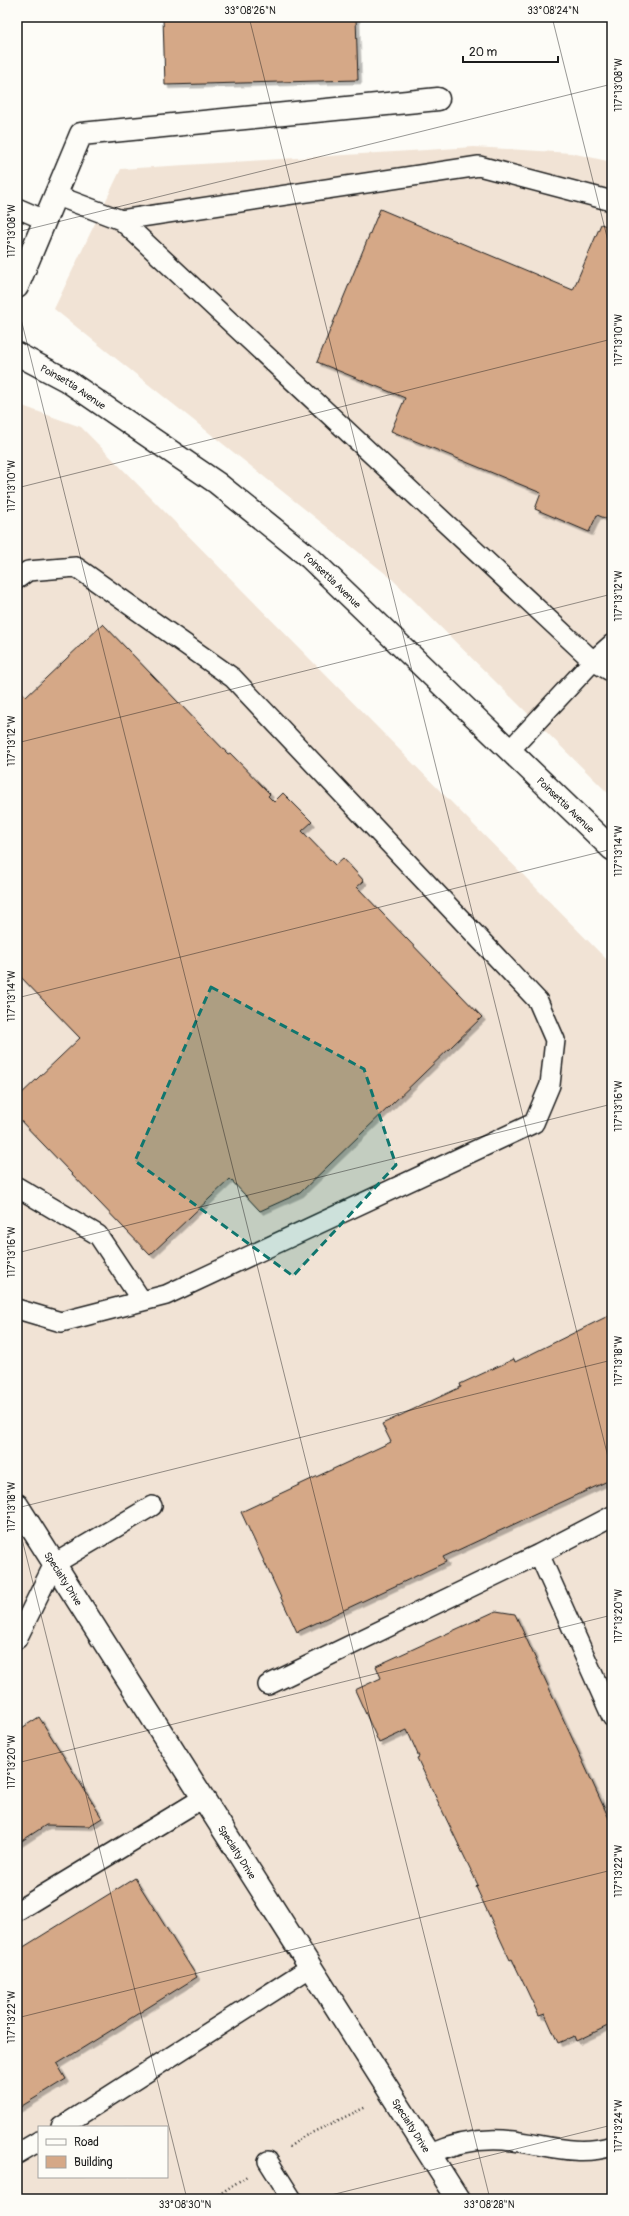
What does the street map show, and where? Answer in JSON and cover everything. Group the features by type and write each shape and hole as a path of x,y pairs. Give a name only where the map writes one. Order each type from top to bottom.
{"street":[{"path":"17,287 81,134 438,99"},
{"name":"Poinsettia Avenue","path":"17,354 66,380 217,483 298,548 612,849"},
{"name":"Specialty Drive","path":"17,1505 458,2199"}],"lane":[{"path":"121,220 479,166 612,201"},
{"path":"55,195 121,220 593,661 612,672"},
{"path":"17,208 45,220"},
{"path":"17,579 28,571 76,567 233,678 538,1001 555,1040 550,1085 534,1123 166,1295 61,1322 17,1308"},
{"path":"510,750 593,661 612,644"},
{"path":"17,1187 98,1235 142,1301"},
{"path":"17,1639 54,1564 152,1506"},
{"path":"268,1685 539,1554 612,1516"},
{"path":"539,1554 612,1717"},
{"path":"17,1911 203,1798"},
{"path":"63,2126 311,1967"},
{"path":"430,2154 449,2146 487,2139 588,2152 612,2146"},
{"path":"17,2154 38,2142"},
{"path":"268,2161 292,2199"}],"path":[{"path":"212,2199 303,2137 392,2095"}],"highlighted area":[{"path":"211,987 364,1069 396,1165 293,1276 135,1161"}],"shaded area":[{"path":"474,147 571,153 612,162 612,797 391,578 54,309 121,169"},
{"path":"17,404 81,427 612,965 612,2199 17,2199"}],"building":[{"path":"356,17 358,80 165,85 163,18"},
{"path":"380,209 573,290 601,224 612,228 612,521 597,515 589,532 535,509 541,493 391,431 405,398 317,362"},
{"path":"103,624 228,754 230,753 270,794 268,796 274,802 283,793 312,822 302,831 335,865 343,858 364,881 357,887 482,1017 300,1193 260,1211 230,1179 150,1255 17,1117 17,1098 80,1038 17,973 17,687 26,697"},
{"path":"612,1314 612,1479 443,1557 446,1562 297,1632 241,1512 391,1442 382,1424 461,1387 460,1384 514,1359 515,1362"},
{"path":"496,1611 515,1614 612,1825 612,2024 576,2041 574,2036 558,2043 545,2014 539,2016 512,1959 510,1960 476,1887 478,1885 417,1758 419,1757 407,1730 379,1743 355,1690 381,1678 376,1666"},
{"path":"39,1717 102,1818 89,1826 46,1825 17,1844 17,1731"},
{"path":"135,1878 197,1977 57,2064 66,2079 17,2109 17,1951"}]}
